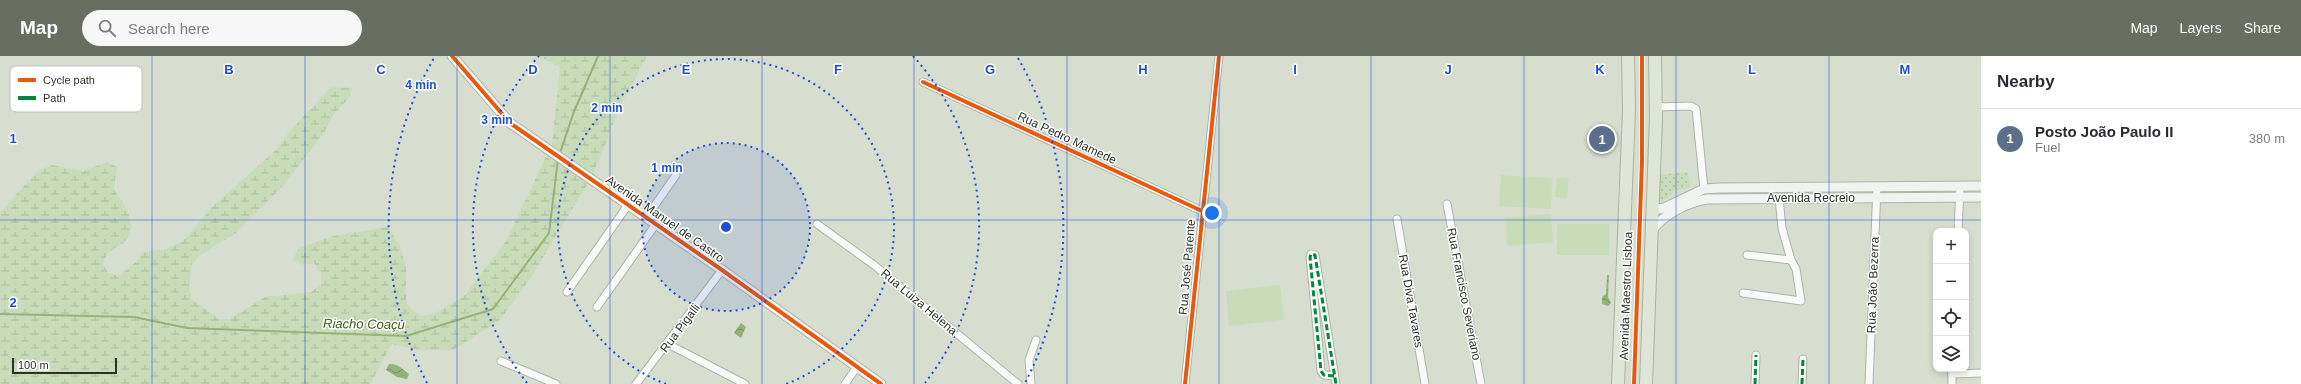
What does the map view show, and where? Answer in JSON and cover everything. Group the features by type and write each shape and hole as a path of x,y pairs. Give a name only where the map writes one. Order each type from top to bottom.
{"highway":[{"name":"Avenida Maestro Lisboa","path":"1618,384 1629,110 1628,56"},
{"name":"Avenida Maestro Lisboa","path":"1646,384 1656,108 1655,56"}],"main road":[{"name":"Avenida Manuel de Castro","path":"452,56 510,124 722,270 881,384"},
{"name":"Avenida Recreio","path":"1653,210 1664,208 1704,189 1981,186"},
{"path":"1779,188 1779,198"},
{"name":"Avenida Recreio","path":"1652,231 1662,220 1686,205 1698,200 1720,198 1981,197"}],"street":[{"name":"Rua José Parente","path":"1185,384 1219,56"},
{"name":"Rua Pedro Mamede","path":"923,82 1202,211"},
{"path":"1656,108 1691,106 1696,109 1704,189"},
{"path":"646,218 676,175"},
{"name":"Rua João Bezerra","path":"1869,384 1877,186"},
{"path":"1958,228 1960,186"},
{"path":"1743,294 1801,301 1796,269 1791,260 1779,215 1779,198"},
{"name":"Rua Francisco Severiano","path":"1447,204 1482,384"},
{"path":"567,292 628,205"},
{"name":"Rua Diva Tavares","path":"1397,219 1425,384"},
{"path":"597,307 656,224"},
{"name":"Rua Luiza Helena","path":"817,224 874,265 1018,384"},
{"path":"1334,376 1324,375 1321,371 1310,257 1311,254 1315,256 1336,384"},
{"path":"1747,255 1791,260"},
{"name":"Rua Pigalli","path":"636,384 668,344 722,270"},
{"path":"1032,384 1029,360 1036,340"},
{"path":"668,344 745,384"},
{"path":"1755,384 1756,355"},
{"path":"1802,384 1803,359"},
{"path":"501,362 556,384"},
{"path":"845,384 857,367"},
{"path":"1952,372 1952,384"},
{"path":"1966,372 1981,373"}],"green space":[{"path":"539,56 647,56 621,104 593,175 530,279 500,320 453,350 418,350 392,344 370,384 0,384 0,212 39,170 52,165 84,171 107,162 117,167 114,190 126,208 131,222 131,229 125,241 108,254 103,263 108,273 119,276 136,262 142,252 164,250 183,241 213,206 276,150 290,131 331,87 353,88 349,98 334,114 323,134 283,186 236,233 199,256 192,264 189,288 192,299 219,319 230,319 265,297 311,292 321,284 321,274 314,263 302,265 293,259 299,248 333,236 388,227 400,246 406,267 406,302 413,311 423,316 434,314 464,296 506,241 552,144 560,67"},
{"path":"1688,172 1690,188 1675,190 1668,198 1661,202 1658,198 1659,175"},
{"path":"1501,175 1552,178 1551,209 1499,206"},
{"path":"1557,178 1569,178 1567,198 1555,197"},
{"path":"1551,214 1553,242 1507,246 1505,217"},
{"path":"1557,224 1609,224 1609,255 1557,255"},
{"path":"1280,285 1284,320 1229,326 1226,291"}],"water":[{"path":"1607,275 1609,275 1608,297 1611,303 1608,306 1602,304 1602,297 1606,294"},
{"path":"741,323 746,327 741,338 734,333"},
{"path":"389,364 397,365 409,374 407,379 397,377 386,370"}],"waterway":[{"name":"Riacho Coaçu","path":"560,153 573,114 598,56"},
{"name":"Riacho Coaçu","path":"0,314 134,317 187,328 406,336 493,309 549,233 558,159"}],"marked path":[{"path":"1334,376 1324,375 1321,371 1310,257 1311,254 1315,255 1336,384"},
{"path":"1755,384 1756,355"},
{"path":"1802,384 1803,359"}],"cycle path":[{"path":"452,56 510,123 722,270 881,384"},
{"path":"1185,384 1219,56"},
{"path":"1634,384 1642,161 1642,56"},
{"path":"923,82 1202,211"}],"place":[{"name":"Posto João Paulo II","path":"1602,139"}]}
